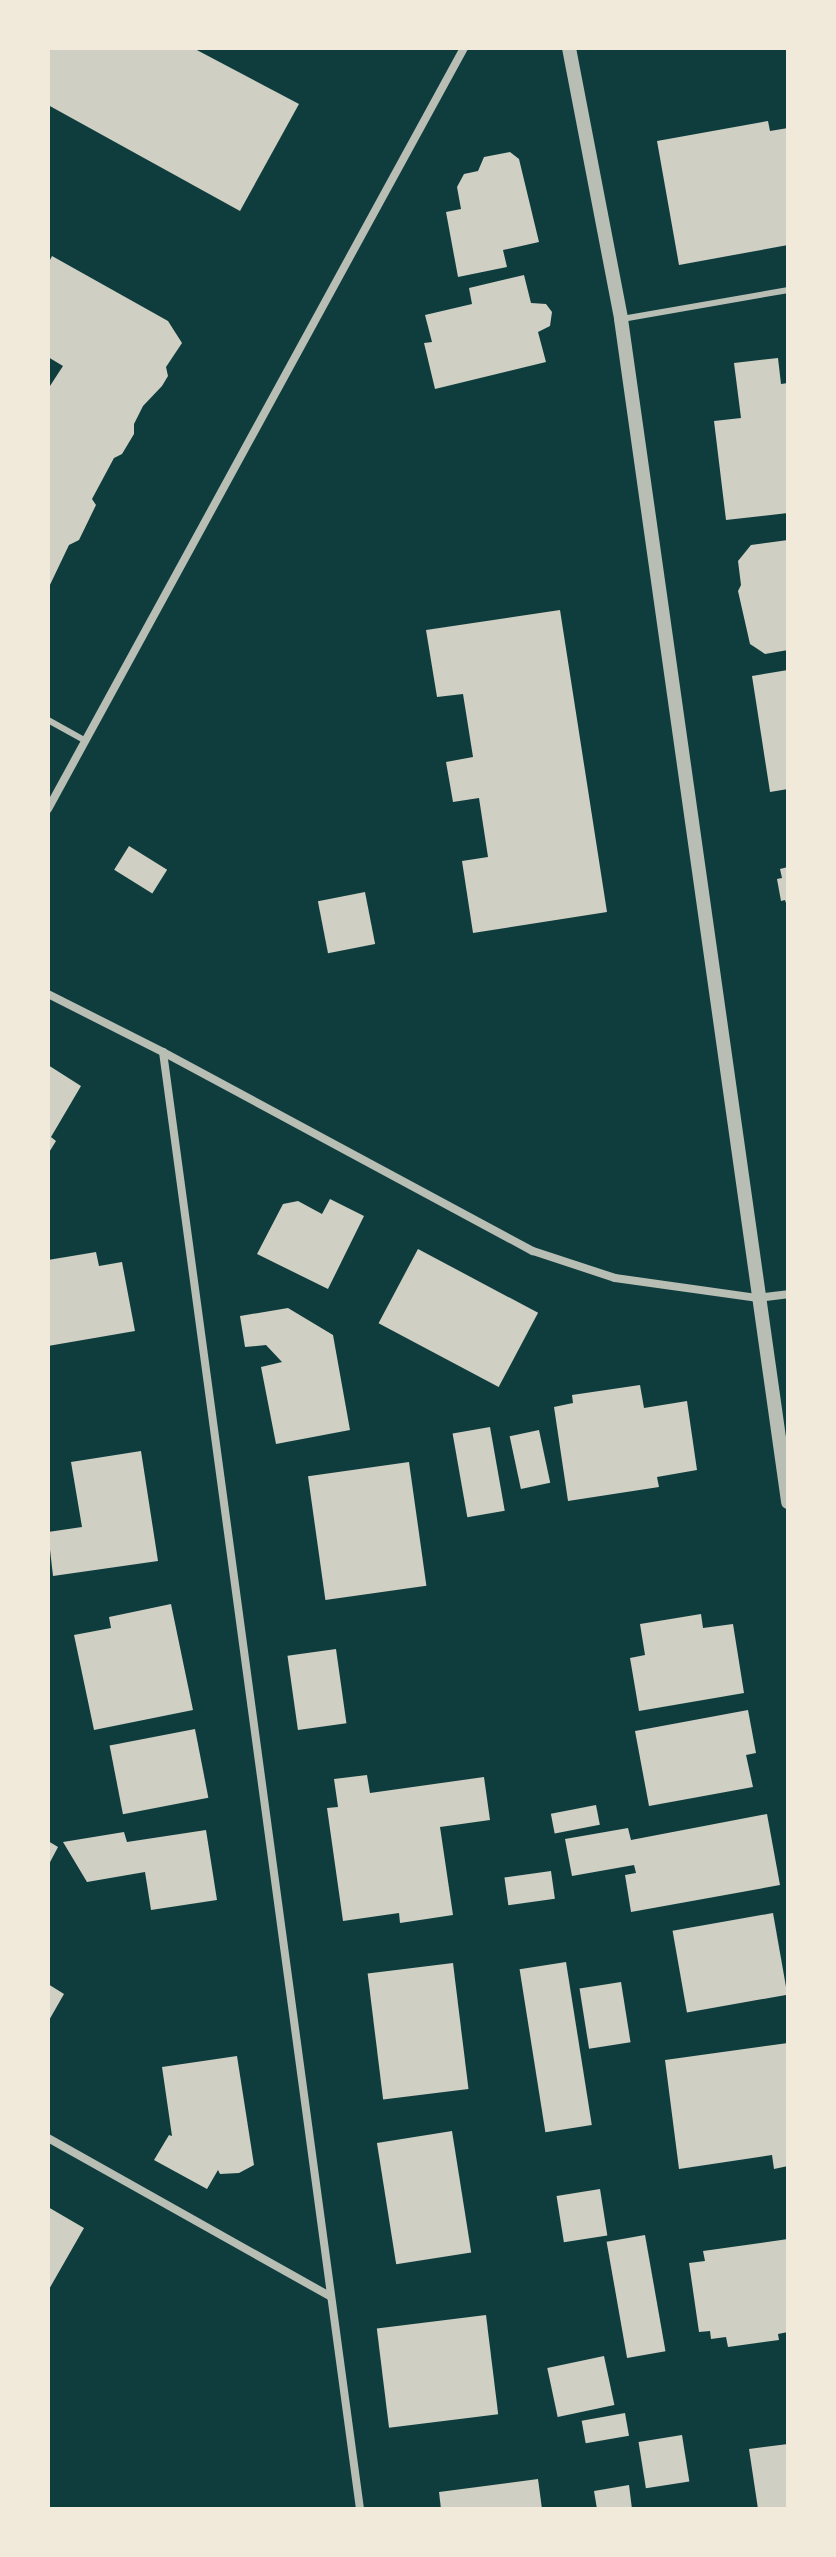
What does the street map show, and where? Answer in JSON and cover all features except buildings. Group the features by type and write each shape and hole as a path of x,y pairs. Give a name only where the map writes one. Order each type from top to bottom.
{"street":[{"path":"48,809 464,48"},
{"path":"569,48 621,319 788,1502"},
{"path":"48,994 163,1052 533,1251 615,1278 757,1298 788,1294"},
{"path":"163,1052 360,2509"},
{"path":"48,2138 330,2296"}],"lane":[{"path":"621,319 788,290"},
{"path":"48,720 86,741"}]}
